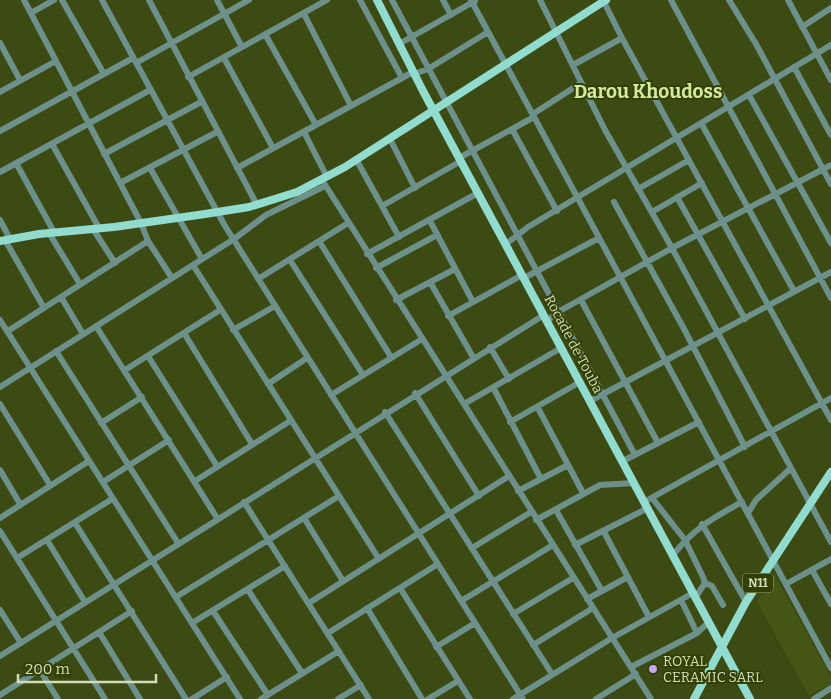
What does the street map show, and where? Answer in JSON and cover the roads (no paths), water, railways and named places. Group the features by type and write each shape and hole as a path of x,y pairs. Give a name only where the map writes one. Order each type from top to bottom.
{"main road":[{"name":"Rocade de Touba","path":"377,0 434,111 750,699"},
{"path":"5,240 51,232 178,218 256,205 324,181 604,0"},
{"name":"N11","path":"694,699 721,645 746,602 831,472"}],"street":[{"path":"24,0 141,223 148,242 172,278"},
{"path":"31,13 54,0"},
{"path":"62,0 104,74"},
{"path":"102,0 182,150 258,279 522,697"},
{"path":"218,0 242,47"},
{"path":"0,131 104,74 171,43 249,0"},
{"path":"188,77 328,0"},
{"path":"360,0 402,78"},
{"path":"392,0 410,38 447,102 635,454"},
{"path":"443,0 451,15"},
{"path":"540,0 626,168 672,248 831,542"},
{"path":"604,0 622,38 770,305 831,420"},
{"path":"671,0 831,298"},
{"path":"729,0 831,184"},
{"path":"788,0 831,80"},
{"path":"151,1 188,77 256,205"},
{"path":"399,44 473,1 533,116 831,668"},
{"path":"802,26 831,8"},
{"path":"304,14 351,106"},
{"path":"236,168 402,78 428,69 488,32"},
{"path":"265,34 316,125"},
{"path":"573,65 622,38"},
{"path":"0,42 20,80"},
{"path":"506,244 517,235 626,168 831,45"},
{"path":"224,58 272,148"},
{"path":"0,92 56,61"},
{"path":"794,67 831,135"},
{"path":"382,206 512,129 581,83"},
{"path":"0,172 150,90"},
{"path":"749,95 831,243"},
{"path":"104,154 201,102"},
{"path":"701,123 794,291"},
{"path":"512,129 557,211"},
{"path":"120,183 217,132"},
{"path":"304,132 324,181 348,223 651,699"},
{"path":"390,139 415,188"},
{"path":"52,144 115,263"},
{"path":"356,159 399,237"},
{"path":"638,189 689,160"},
{"path":"16,163 80,284"},
{"path":"0,656 473,357 581,300 672,248 831,165"},
{"path":"150,168 202,259"},
{"path":"0,387 234,239 266,215 324,181"},
{"path":"652,212 702,182"},
{"path":"367,254 478,193"},
{"path":"677,197 745,319"},
{"path":"614,202 694,347 745,447"},
{"path":"0,220 5,240 44,308"},
{"path":"430,221 473,302"},
{"path":"258,279 348,223"},
{"path":"376,268 438,235"},
{"path":"448,316 523,276 537,272 599,238"},
{"path":"319,241 391,357"},
{"path":"8,331 148,242"},
{"path":"290,260 363,375"},
{"path":"193,265 378,559"},
{"path":"396,300 455,269"},
{"path":"590,401 831,272"},
{"path":"430,282 473,357"},
{"path":"61,297 83,334"},
{"path":"581,300 658,443"},
{"path":"233,330 275,306"},
{"path":"125,370 220,310"},
{"path":"0,320 240,699"},
{"path":"96,326 170,440 217,518"},
{"path":"184,334 252,444"},
{"path":"331,395 422,339"},
{"path":"490,347 509,379"},
{"path":"464,404 494,389 561,348"},
{"path":"56,352 178,543"},
{"path":"148,356 218,466"},
{"path":"268,384 308,358"},
{"path":"510,422 538,408 580,382"},
{"path":"494,389 541,479"},
{"path":"415,394 479,496"},
{"path":"101,423 142,397"},
{"path":"575,545 604,532 646,505 652,498 831,398"},
{"path":"0,404 50,485"},
{"path":"538,408 583,493"},
{"path":"385,412 552,674"},
{"path":"195,481 290,421"},
{"path":"623,461 698,422"},
{"path":"103,482 170,440"},
{"path":"0,518 89,461"},
{"path":"518,491 568,465"},
{"path":"748,513 756,500 791,468"},
{"path":"1,474 20,504"},
{"path":"309,602 451,515 509,476"},
{"path":"536,520 600,485 634,483"},
{"path":"176,597 339,496"},
{"path":"652,498 685,540 705,583 712,586 723,605"},
{"path":"17,558 112,499"},
{"path":"244,502 370,699"},
{"path":"673,555 702,524 742,502"},
{"path":"556,510 602,591"},
{"path":"472,548 531,512"},
{"path":"304,518 343,582"},
{"path":"75,523 186,699"},
{"path":"702,524 746,602"},
{"path":"0,531 106,699"},
{"path":"604,532 649,617"},
{"path":"47,540 85,602"},
{"path":"461,601 552,545"},
{"path":"786,584 831,559"},
{"path":"328,632 438,564"},
{"path":"192,623 285,566"},
{"path":"812,570 831,604"},
{"path":"587,599 628,577"},
{"path":"513,614 573,578"},
{"path":"512,699 522,697 552,674 649,617 681,600 694,596 705,583"},
{"path":"400,588 470,699"},
{"path":"248,590 302,674"},
{"path":"681,600 697,633"},
{"path":"367,608 422,699"},
{"path":"533,645 593,608"},
{"path":"0,610 20,643"},
{"path":"1,695 132,611"},
{"path":"214,611 268,695"},
{"path":"631,668 697,633 709,622"},
{"path":"436,647 475,623"},
{"path":"99,632 140,699"},
{"path":"261,699 339,651"},
{"path":"39,669 54,698"},
{"path":"596,699 607,696 636,674"},
{"path":"192,699 227,677"},
{"path":"428,699 458,681"},
{"path":"338,699 361,685"},
{"path":"814,699 831,688"}],"place":[{"name":"ROYAL CERAMIC SARL","path":"653,669"}],"district":[{"name":"Darou Khoudoss","path":"648,91"}]}
